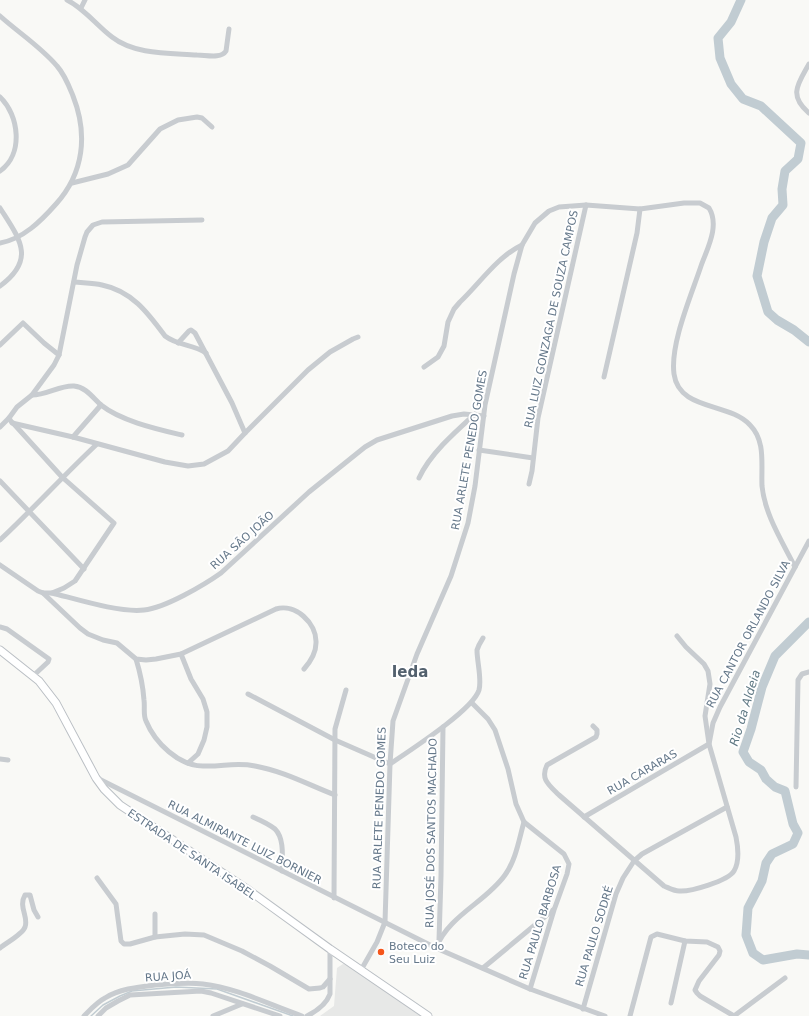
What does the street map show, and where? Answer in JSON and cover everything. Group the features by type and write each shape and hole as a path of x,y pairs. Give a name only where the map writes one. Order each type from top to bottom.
{"main road":[{"name":"ESTRADA DE SANTA ISABEL","path":"0,650 39,681 56,703 96,778 112,798 131,813 247,889 330,949 428,1016"}],"street":[{"path":"67,0 81,8 112,37 133,48 151,52 209,56 221,55 226,51 229,29"},
{"path":"81,8 85,0"},
{"path":"0,16 58,67 71,90 81,117 82,139 76,172 72,183 46,216 19,238 0,243"},
{"path":"809,64 797,84 796,91 798,100 809,113"},
{"path":"0,97 10,110 16,128 14,152 6,167 0,171"},
{"path":"72,183 108,174 128,165 160,129 178,120 191,116 202,118 212,127"},
{"name":"RUA ARLETE PENEDO GOMES","path":"361,970 377,942 385,922 390,764 393,721 418,654 450,576 468,523 484,416 514,274 522,245 535,223 549,211 559,207 586,205 640,208 672,204 700,203 709,208 712,212 713,227 709,246 678,333 673,360 674,376 678,388 691,399 731,412 741,417 756,433 760,442 763,495 769,517 795,567"},
{"name":"RUA LUIZ GONZAGA DE SOUZA CAMPOS","path":"529,484 544,387 586,205"},
{"path":"0,208 19,238 22,250 22,257 17,268 9,279 0,286"},
{"path":"604,377 637,233 640,208"},
{"path":"0,427 11,420 17,407 32,395 60,355 77,265 87,232 94,224 118,221 202,220"},
{"path":"424,367 438,357 444,346 448,322 454,309 501,259 512,250 522,245"},
{"path":"74,282 101,284 124,293 140,304 171,340 199,348 206,353"},
{"path":"0,345 23,323 44,343 60,355"},
{"path":"178,343 188,331 191,330 195,334 232,403 245,433"},
{"path":"11,420 165,462 196,466 204,464 228,451 308,370 330,352 358,337"},
{"path":"32,395 44,394 73,386 80,387 88,392 101,405 125,418 182,436"},
{"path":"73,437 101,405"},
{"path":"419,478 428,462 475,414"},
{"name":"RUA SÃO JOÃO","path":"43,593 52,593 130,610 145,610 160,606 206,584 221,573 309,492 365,447 377,440 452,416 475,414 484,416"},
{"path":"11,420 62,477 114,523 75,581 71,585 52,593"},
{"path":"0,540 30,512 62,477 97,444"},
{"path":"479,450 533,458"},
{"path":"0,481 84,569"},
{"name":"RUA CANTOR ORLANDO SILVA","path":"593,726 597,730 596,737 547,765 544,770 546,782 664,886 679,891 691,890 724,878 734,870 738,850 736,837 709,744 713,723 720,707 809,541"},
{"path":"0,565 43,593 88,634 103,640 117,643 136,659 144,693 145,720 163,747 170,753 188,763 202,766 240,764 256,766 282,774 335,795"},
{"path":"136,659 156,659 181,654 276,609 288,607 305,618 316,635 316,648 310,662 304,668"},
{"path":"0,627 7,629 47,656 49,660 48,662 33,676"},
{"path":"678,636 686,647 704,664 708,671 710,684 705,716 709,744"},
{"path":"248,694 334,740 390,764 443,727 472,703 478,694 480,686 477,650 478,645 483,638"},
{"path":"181,654 191,679 203,699 207,712 207,727 204,740 198,754 188,763"},
{"path":"796,787 798,680 802,674 809,672"},
{"path":"334,898 334,740 338,718 346,690"},
{"name":"RUA PAULO BARBOSA","path":"472,703 488,719 495,730 508,769 516,804 524,822 564,854 568,864 567,874 554,910 530,989"},
{"name":"RUA JOSÉ DOS SANTOS MACHADO","path":"439,940 443,727"},
{"name":"RUA CARARAS","path":"584,817 709,744"},
{"path":"0,759 8,760"},
{"name":"RUA ALMIRANTE LUIZ BORNIER","path":"96,778 436,948 530,989 604,1016"},
{"name":"RUA PAULO SODRÉ","path":"583,1009 616,894 621,882 634,861 651,848 727,807"},
{"path":"253,816 274,828 279,835 282,849 282,872"},
{"path":"436,948 439,940 454,921 506,875 524,822"},
{"path":"98,878 116,904 121,941 124,944 130,944 155,937 196,934 213,938 270,966 309,989 324,987 330,979"},
{"path":"0,948 21,933 25,928 26,923 22,907 25,895 30,895 34,910 38,917"},
{"path":"483,968 554,910"},
{"path":"155,914 155,937"},
{"path":"630,1016 650,937 657,934 685,941 707,942 718,947 720,951 719,955 699,981 696,990 700,996 734,1016 785,978"},
{"path":"671,1003 685,941"},
{"path":"307,1016 323,1006 328,1000 330,994 330,949"},
{"name":"RUA JOÁ","path":"84,1016 103,999 124,990 183,983 204,984 217,987 280,1013"},
{"name":"RUA JOÁ","path":"98,1016 106,1008 130,995 201,991 212,993 242,1004 280,1013 302,1016"},
{"path":"213,1016 242,1004"}],"shaded area":[{"path":"343,964 349,965 421,1016 320,1016 334,1006 337,968"}],"waterway":[{"name":"Rio da Aldeia","path":"741,0 731,22 718,38 720,58 731,84 743,99 761,106 801,143 798,159 785,171 782,189 783,205 772,218 764,242 757,276 768,312 809,342"},
{"name":"Rio da Aldeia","path":"809,622 775,656 762,687 751,729 743,752 749,762 761,770 766,779 775,787 785,791 793,824 798,833 793,844 772,854 766,863 762,881 748,908 746,935 753,953 763,960 797,954 809,955"},
{"path":"91,1016 103,1005 132,991 176,987 217,989 293,1016"}],"place":[{"name":"Boteco do Seu Luiz","path":"381,952"}],"district":[{"name":"Ieda","path":"410,672"}]}
